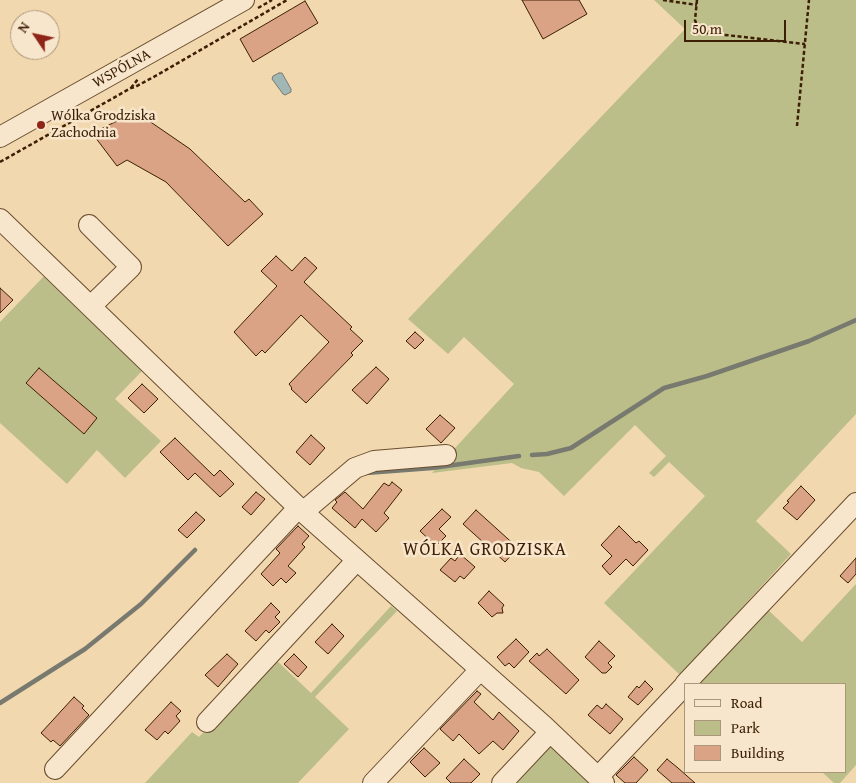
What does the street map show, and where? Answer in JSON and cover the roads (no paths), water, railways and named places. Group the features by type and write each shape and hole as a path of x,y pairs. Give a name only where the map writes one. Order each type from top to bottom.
{"street":[{"name":"WSPÓLNA","path":"0,137 244,0"},
{"path":"0,219 301,509 601,780 684,686"},
{"path":"89,225 131,268 91,306"},
{"path":"55,769 301,509 355,468 374,461 446,455"},
{"path":"687,683 856,502"},
{"path":"207,722 357,560"},
{"path":"373,783 480,670"},
{"path":"502,783 550,732"}],"water":[{"path":"282,73 291,89 291,92 285,95 272,79 273,76"}],"waterway":[{"path":"532,455 547,454 571,448 664,388 707,376 809,341 856,320"},
{"path":"366,473 432,468 519,456"},
{"path":"0,703 85,649 141,604 195,550"}],"place":[{"name":"Wólka Grodziska Zachodnia","path":"41,125"}],"district":[{"name":"WÓLKA GRODZISKA","path":"485,550"}]}
